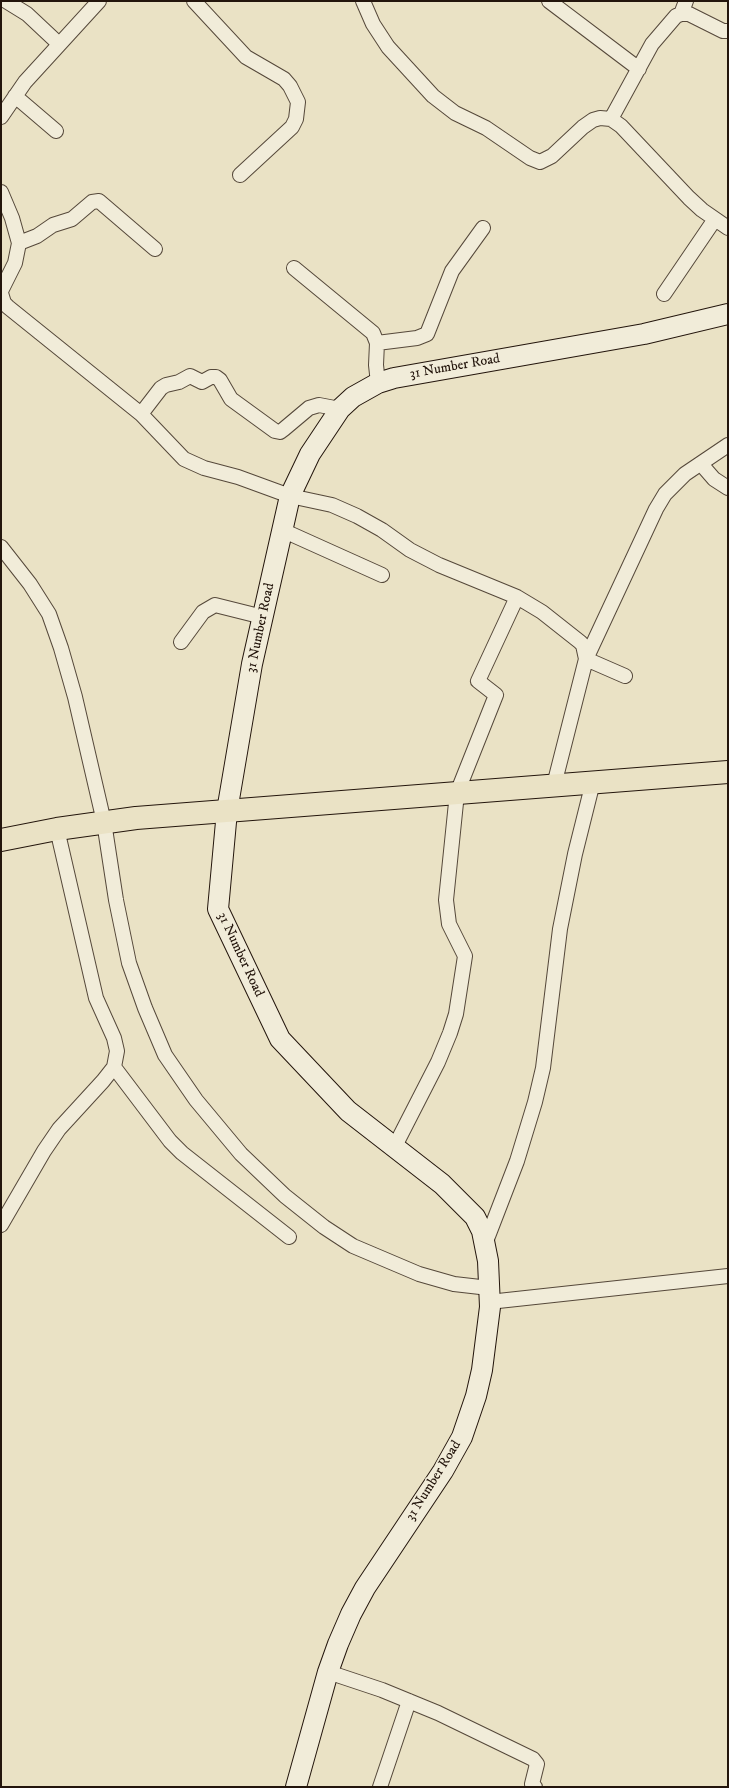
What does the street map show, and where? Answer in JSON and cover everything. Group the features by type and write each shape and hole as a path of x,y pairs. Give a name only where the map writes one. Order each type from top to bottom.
{"main road":[{"name":"31 Number Road","path":"296,1787 328,1672 338,1644 365,1588 443,1471 462,1437 478,1390 489,1303 485,1244 482,1231 475,1217 465,1205 442,1184 348,1111 280,1039 218,909 227,811 252,664 290,496 310,454 340,409 352,397 378,383 394,378 644,334 728,314"},
{"path":"1,840 101,822 728,772"}],"street":[{"path":"6,1 27,14 59,44"},
{"path":"1,117 15,96 59,44 99,1"},
{"path":"194,1 246,57 284,79 290,86 298,102 296,119 292,127 240,175"},
{"path":"363,1 373,24 388,47 433,96 455,113 486,128 540,162 552,156 583,127 593,120 600,118 611,119 621,126 674,184 714,219 728,228"},
{"path":"549,1 639,69"},
{"path":"611,119 657,37 681,14 686,1"},
{"path":"681,14 689,14 723,31 728,31"},
{"path":"15,96 56,131"},
{"path":"1,192 12,218 19,243 15,263 1,292 4,302 142,414 175,450 189,462 204,468 260,484 290,496 332,505 357,516 410,550 439,565 517,597 542,612 583,645 586,659"},
{"path":"19,243 37,236 53,226 72,219 92,202 99,201 155,249"},
{"path":"664,294 714,219"},
{"path":"377,343 417,338 427,334 452,271 483,228"},
{"path":"294,268 370,330 377,343 376,365 378,383"},
{"path":"142,414 161,388 166,385 179,382 190,376 202,382 211,377 216,377 231,399 275,431 280,432 284,430 309,408 319,405 340,409"},
{"path":"554,785 586,659 656,509 665,494 685,474 728,445"},
{"path":"701,464 714,479 728,488"},
{"path":"282,530 382,576"},
{"path":"1,547 30,584 49,614 61,648 75,697 129,963 145,1008 165,1055 196,1100 241,1154 280,1191 324,1226 353,1246 419,1274 454,1284 489,1303 728,1276"},
{"path":"395,1146 426,1088 445,1046 456,1014 465,956 449,924 446,910 457,793 496,695 478,681 517,597"},
{"path":"181,642 203,612 214,605 263,617"},
{"path":"586,659 625,676"},
{"path":"485,1244 517,1161 538,1088 546,1050 560,929 575,854 593,782"},
{"path":"1,1225 51,1140 114,1066 117,1051 114,1038 96,998 60,829"},
{"path":"114,1066 170,1141 289,1237"},
{"path":"328,1672 409,1701 464,1725 535,1760 537,1767 532,1784 535,1787"},
{"path":"380,1787 409,1701"}]}
